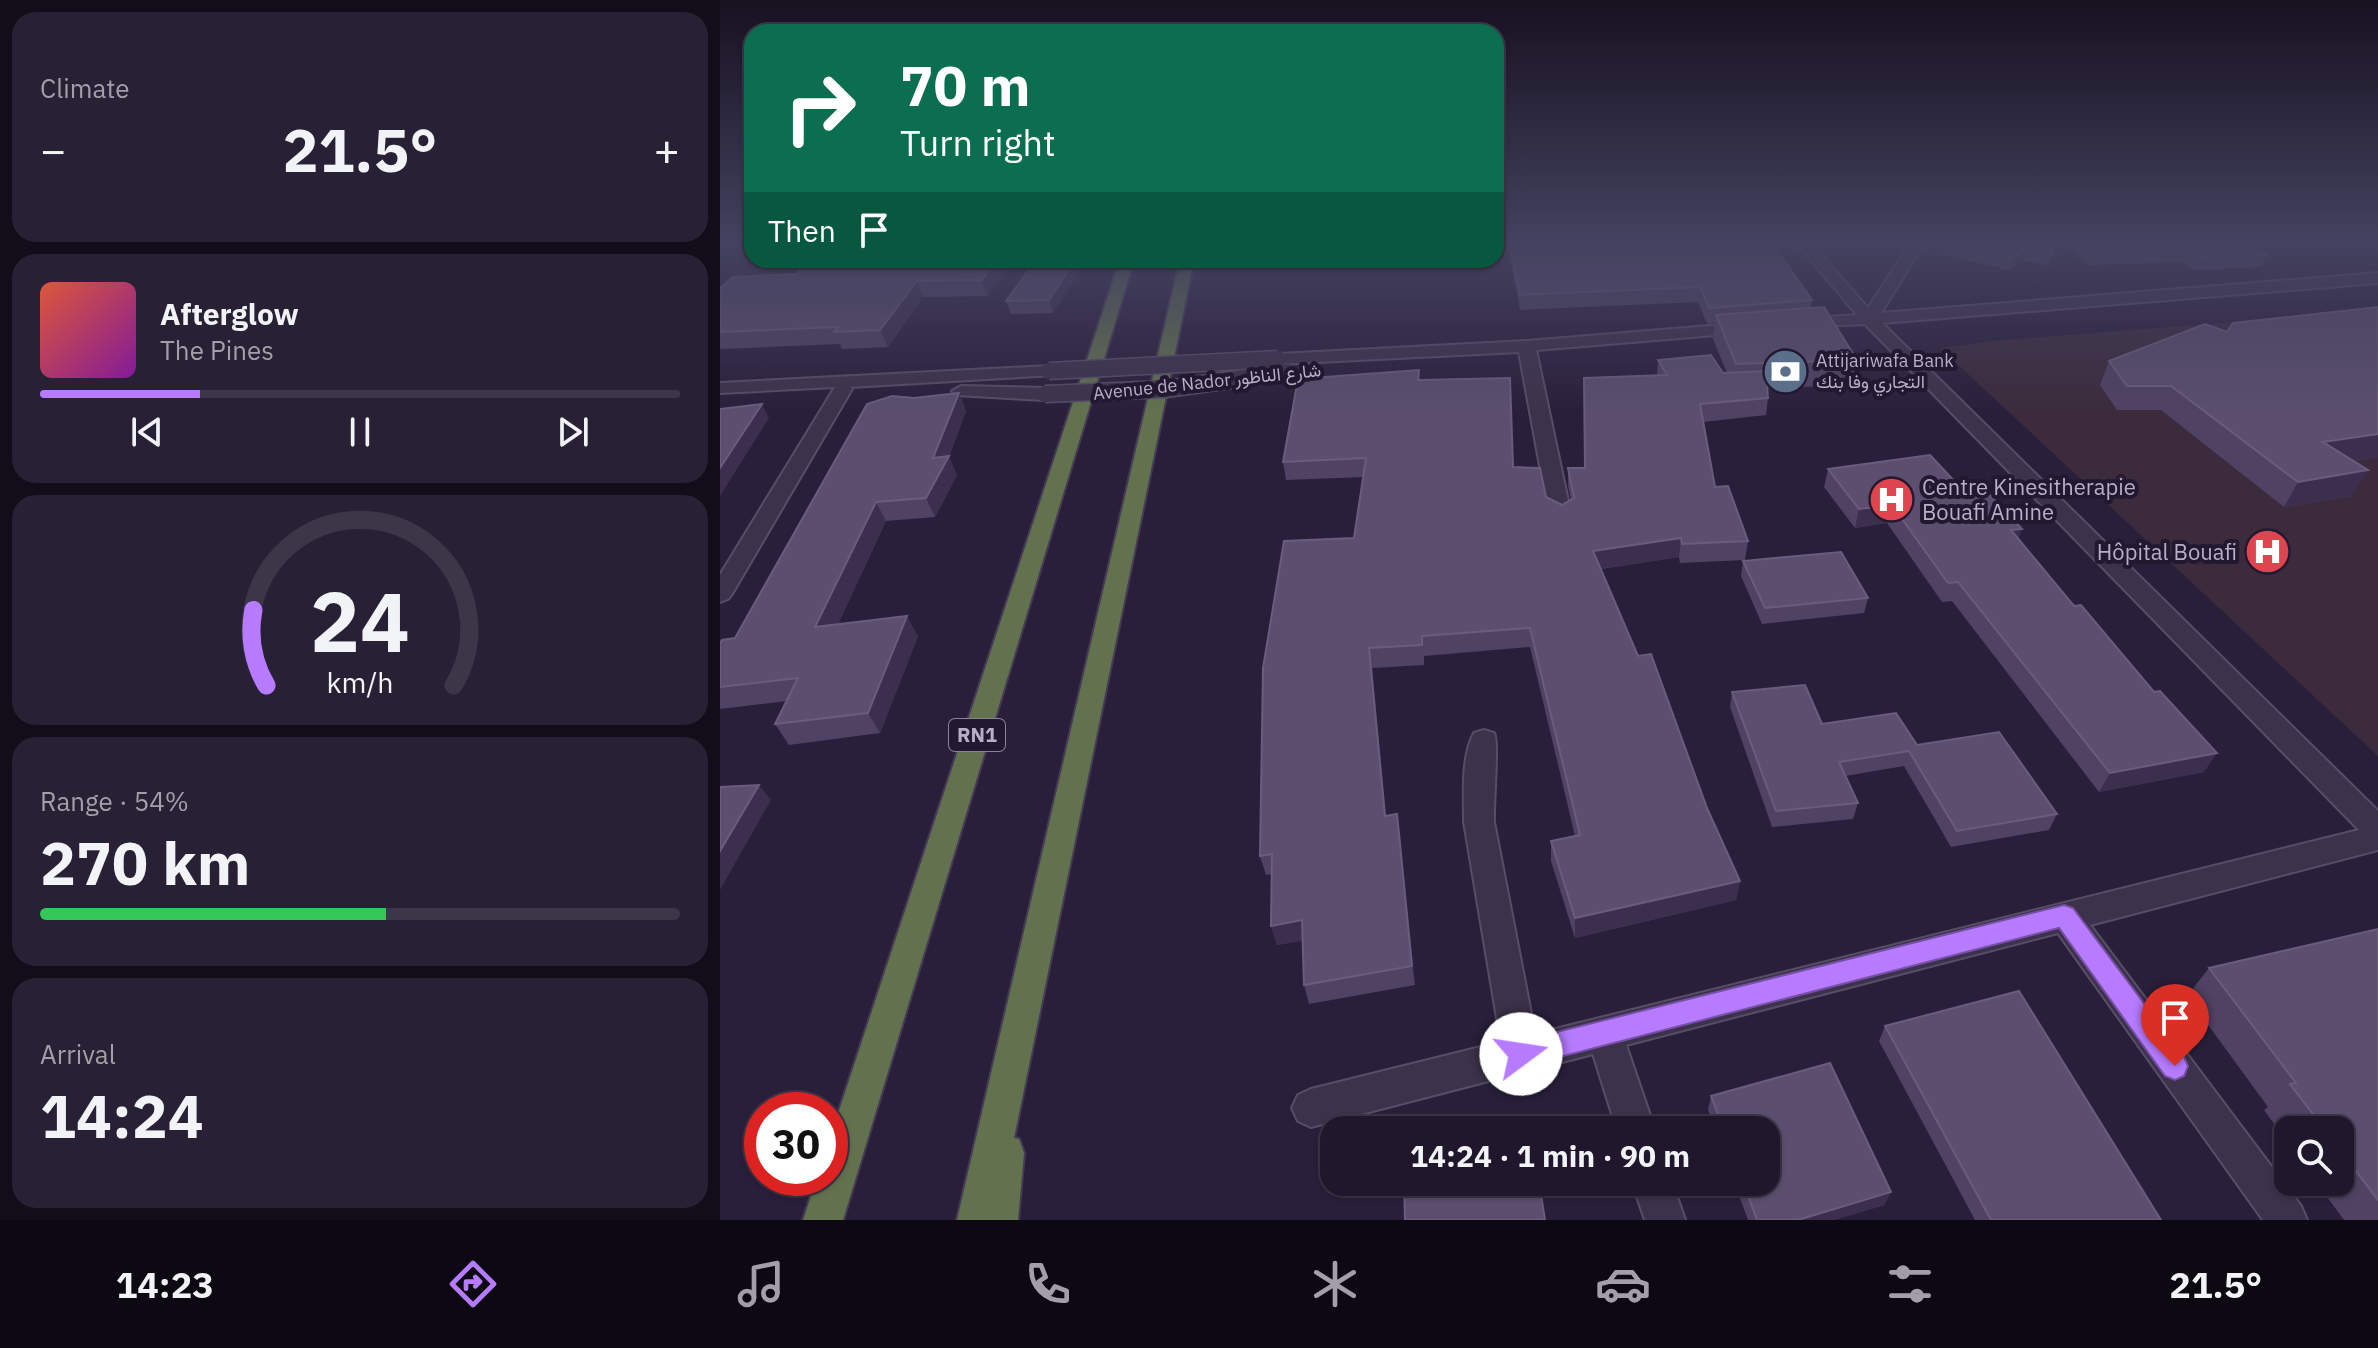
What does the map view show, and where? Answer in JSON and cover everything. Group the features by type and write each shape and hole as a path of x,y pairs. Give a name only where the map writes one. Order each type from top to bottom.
{"highway":[{"name":"RN1","path":"824,1217 1115,299"},
{"path":"977,1220 1178,299"},
{"path":"998,1220 1019,1027"}],"street":[{"path":"1852,299 2378,830"},
{"path":"1869,319 1882,299"},
{"path":"1791,325 2118,299"},
{"name":"Avenue de Nador شارع الناظور","path":"720,388 1049,371 1433,361 1523,346 1760,327"},
{"path":"1523,346 1560,515"},
{"name":"Avenue de Nador شارع الناظور","path":"799,385 843,389 1094,395 1210,385 1282,366"},
{"path":"720,594 843,389"},
{"path":"1484,740 1478,788 1479,822 1521,1054"},
{"path":"1311,1108 2378,838"},
{"path":"2064,916 2287,1220"},
{"path":"1604,1033 1631,1116"},
{"path":"1657,1196 1665,1220"}],"shaded area":[{"name":"Hôpital Bouafi","path":"2378,311 2378,756 1940,348 1991,341"}],"building":[{"path":"720,299 903,299 880,330 834,332 838,327 720,332"},
{"path":"1008,299 1050,299 1049,300 1006,301"},
{"path":"1705,299 1812,300 1709,308"},
{"path":"1824,307 1857,360 1736,364 1716,315"},
{"path":"2378,307 2378,434 2323,442 2368,470 2298,482 2171,386 2127,386 2109,361 2205,324 2227,332 2233,323"},
{"path":"1711,355 1723,373 1766,371 1768,398 1700,404 1715,487 1728,486 1748,541 1682,544 1681,538 1593,551 1638,656 1651,654 1707,808 1740,881 1575,918 1551,841 1580,835 1530,628 1422,636 1422,645 1369,648 1385,816 1397,814 1412,966 1304,985 1302,920 1271,926 1272,854 1260,856 1263,668 1284,541 1354,538 1366,458 1283,462 1298,379 1419,370 1418,380 1510,378 1513,467 1540,468 1546,497 1562,505 1574,498 1568,468 1585,468 1584,378 1667,375 1658,360"},
{"path":"959,393 933,458 949,456 926,498 876,502 815,627 907,616 868,713 775,724 798,678 720,687 720,643 735,638 867,404 892,396 914,398"},
{"path":"762,404 720,468 720,409"},
{"path":"1930,455 1968,496 1988,493 2022,529 2011,530 2074,606 2081,605 2154,692 2160,691 2217,753 2110,773 1958,582 1948,583 1892,505 1859,509 1828,469"},
{"path":"1841,552 1868,598 1765,608 1743,561"},
{"path":"1805,685 1822,724 1896,713 1917,745 1999,732 2057,814 1957,831 1909,751 1839,762 1858,803 1776,811 1732,692"},
{"path":"759,785 720,851 720,787"},
{"path":"2378,929 2378,1200 2354,1168 2354,1116 2314,1116 2290,1084 2296,1083 2209,968"},
{"path":"2019,991 2161,1220 1991,1220 1885,1026"},
{"path":"1830,1063 1891,1192 1798,1220 1757,1220 1748,1196 1780,1196 1780,1116 1719,1116 1711,1096"},
{"path":"1404,1196 1541,1196 1545,1220 1405,1220"}],"place":[{"name":"Attijariwafa Bank التجاري وفا بنك","path":"1785,371"},
{"name":"Centre Kinesitherapie Bouafi Amine","path":"1891,500"},
{"name":"Hôpital Bouafi","path":"2268,552"}],"route":[{"path":"1521,1054 2064,916 2175,1066"}]}
